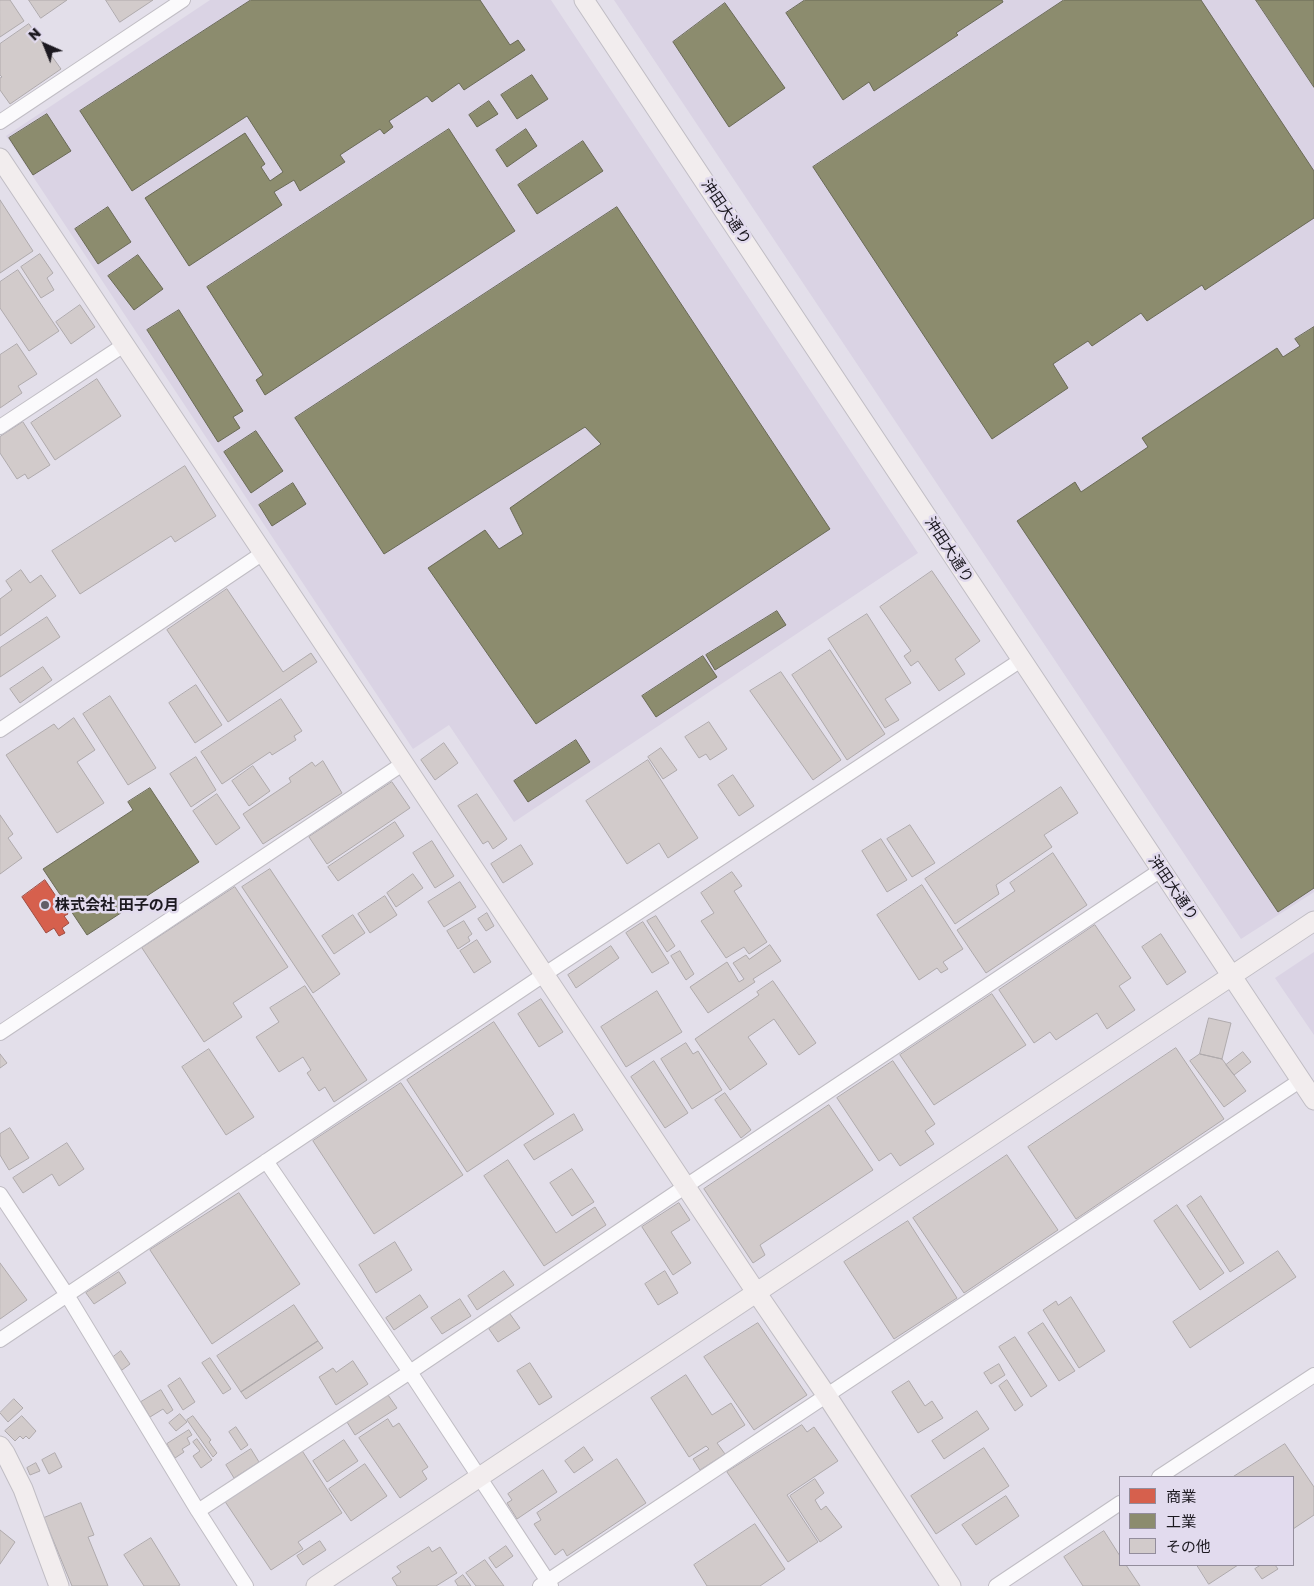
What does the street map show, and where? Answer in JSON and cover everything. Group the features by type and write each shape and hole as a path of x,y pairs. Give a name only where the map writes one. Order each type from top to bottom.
{"street":[{"path":"0,122 183,0"},
{"name":"沖田大通り","path":"584,0 1314,1100"},
{"path":"0,158 827,1396 951,1586"},
{"path":"0,427 124,345"},
{"path":"0,730 263,553"},
{"path":"0,1340 545,974 1021,660"},
{"path":"0,1033 404,763"},
{"path":"198,1511 410,1372 1161,870"},
{"path":"316,1586 1314,921"},
{"path":"266,1161 480,1477 546,1584 1301,1080"},
{"path":"0,1194 67,1295 198,1511 246,1586"},
{"path":"1161,1476 1314,1375"},
{"path":"0,1446 23,1489 59,1586"},
{"path":"996,1586 1119,1504"}],"shaded area":[{"path":"210,0 551,0 918,553 514,822 449,725 413,749 6,136"},
{"path":"614,0 1314,0 1314,892 1241,939"},
{"path":"1314,952 1314,1035 1275,978"}],"building: 商業":[{"name":"株式会社 田子の月","path":"45,880 68,914 64,916 69,923 62,928 65,933 59,936 54,928 46,933 22,897"}],"building: 工業":[{"path":"251,0 480,0 510,45 518,40 525,50 464,90 459,83 432,102 427,96 389,121 393,127 384,134 380,129 340,155 345,162 300,191 294,180 274,192 282,205 189,266 145,198 245,133 265,164 261,167 270,181 283,172 247,116 132,191 80,111"},
{"path":"805,0 1002,0 1003,2 956,33 958,35 874,91 869,82 843,100 786,13"},
{"path":"1064,0 1201,0 1314,171 1314,218 1205,290 1202,285 1147,321 1141,313 1092,346 1088,341 1053,364 1068,388 992,439 813,167"},
{"path":"1256,0 1314,0 1314,87"},
{"path":"725,3 785,88 729,127 673,42"},
{"path":"532,75 548,99 517,119 501,95"},
{"path":"489,101 498,114 477,127 469,115"},
{"path":"47,114 71,151 33,175 9,138"},
{"path":"449,129 515,231 265,395 256,380 263,375 207,287"},
{"path":"526,129 537,146 507,167 496,150"},
{"path":"583,141 603,171 537,214 518,185"},
{"path":"108,207 131,242 98,264 75,229"},
{"path":"617,207 830,529 536,724 428,568 485,530 499,549 523,534 510,508 601,444 585,427 384,554 295,418"},
{"path":"138,255 163,289 134,310 108,276"},
{"path":"179,310 243,411 233,417 240,428 218,442 147,330"},
{"path":"1314,327 1314,888 1278,912 1017,521 1075,482 1081,492 1148,447 1142,438 1277,348 1283,357 1300,346 1295,339"},
{"path":"256,431 283,471 251,493 224,452"},
{"path":"293,483 306,504 272,526 259,505"},
{"path":"777,611 786,625 715,670 706,655"},
{"path":"703,656 717,677 656,717 642,696"},
{"path":"576,740 590,762 528,802 514,781"},
{"path":"150,788 199,862 87,935 43,869 133,810 128,802"}],"building: その他":[{"path":"0,0 10,0 24,21 0,37"},
{"path":"29,0 67,0 41,18"},
{"path":"106,0 153,0 120,22"},
{"path":"29,24 61,69 10,104 0,90 0,78 2,77 0,75 0,44"},
{"path":"0,200 33,251 0,273"},
{"path":"40,254 53,273 47,278 54,290 41,298 21,267"},
{"path":"18,270 59,331 29,351 0,308 0,282"},
{"path":"80,305 95,327 71,344 56,322"},
{"path":"17,344 37,374 18,386 22,393 0,408 0,355"},
{"path":"97,379 121,416 55,460 31,423"},
{"path":"23,422 50,465 28,479 25,474 17,479 0,453 0,437"},
{"path":"185,466 216,516 175,542 171,536 80,594 52,551"},
{"path":"21,570 30,583 41,575 56,596 0,636 0,599 12,590 6,581"},
{"path":"932,571 980,641 955,659 965,674 939,691 918,661 911,666 904,656 911,651 880,607"},
{"path":"227,589 283,672 311,653 317,662 228,722 167,630"},
{"path":"867,614 911,683 885,699 899,720 885,728 828,639"},
{"path":"47,617 60,637 0,677 0,648"},
{"path":"830,650 885,734 847,760 792,675"},
{"path":"43,667 52,680 20,703 10,689"},
{"path":"781,672 841,760 813,780 750,691"},
{"path":"196,685 222,725 195,743 169,703"},
{"path":"110,696 156,768 128,785 83,714"},
{"path":"281,699 302,731 294,736 296,740 272,755 270,752 222,784 201,752"},
{"path":"74,718 95,750 77,762 104,803 57,833 6,755 54,724 58,729"},
{"path":"709,722 727,749 710,760 706,754 699,758 685,737"},
{"path":"444,743 458,763 435,780 421,760"},
{"path":"661,748 677,770 663,779 648,757"},
{"path":"196,757 216,790 191,807 170,774"},
{"path":"648,760 698,838 668,858 659,843 627,864 586,801"},
{"path":"323,761 342,793 263,844 243,814 291,782 289,778 312,762 315,766"},
{"path":"253,766 270,791 249,806 232,781"},
{"path":"733,775 754,806 739,816 718,785"},
{"path":"392,782 410,808 327,864 309,837"},
{"path":"1061,787 1078,813 1044,835 1052,847 996,885 999,894 955,924 925,879"},
{"path":"217,794 240,828 216,845 193,811"},
{"path":"477,794 507,839 493,849 488,841 483,844 458,806"},
{"path":"0,815 13,834 8,838 22,858 0,874"},
{"path":"395,822 404,836 338,881 328,867"},
{"path":"910,825 935,863 912,877 887,839"},
{"path":"881,839 907,880 887,892 862,851"},
{"path":"432,841 454,876 435,888 413,853"},
{"path":"521,845 533,864 503,883 491,864"},
{"path":"1053,853 1087,905 986,973 957,930 1015,891 1010,883"},
{"path":"270,869 340,974 313,993 242,887"},
{"path":"732,872 742,886 734,891 767,942 749,954 744,947 726,958 701,921 714,913 701,893"},
{"path":"413,874 423,888 396,907 387,893"},
{"path":"460,882 476,907 444,927 428,902"},
{"path":"922,885 963,949 943,962 948,969 941,973 937,968 919,980 877,915"},
{"path":"235,887 288,967 233,1003 242,1017 204,1042 142,948"},
{"path":"385,896 397,915 370,933 358,914"},
{"path":"487,913 494,926 486,931 478,919"},
{"path":"353,915 365,933 334,954 322,936"},
{"path":"656,916 675,946 667,952 647,921"},
{"path":"464,921 472,934 468,937 470,941 458,949 447,931"},
{"path":"643,922 669,963 652,973 626,933"},
{"path":"1095,925 1131,978 1119,986 1135,1010 1107,1029 1097,1013 1056,1040 1050,1032 1034,1043 999,990"},
{"path":"1161,934 1186,972 1167,985 1142,947"},
{"path":"477,940 491,962 474,973 460,951"},
{"path":"770,945 781,961 753,979 755,982 708,1013 690,987 727,962 739,982 744,979 733,963 746,955 749,959"},
{"path":"611,946 619,958 576,988 568,975"},
{"path":"680,951 694,974 686,980 671,956"},
{"path":"773,981 816,1043 799,1055 774,1019 748,1037 767,1064 730,1090 695,1039 759,995 757,992"},
{"path":"305,986 367,1080 334,1102 325,1087 319,1091 307,1073 311,1070 303,1057 279,1072 256,1037 279,1022 270,1008"},
{"path":"657,991 682,1032 626,1067 601,1027"},
{"path":"992,994 1026,1045 934,1105 900,1055"},
{"path":"541,999 563,1032 539,1047 518,1014"},
{"path":"1209,1018 1231,1023 1222,1059 1200,1054"},
{"path":"494,1022 554,1114 467,1172 407,1080"},
{"path":"686,1043 693,1054 698,1051 722,1090 692,1109 661,1059"},
{"path":"1176,1048 1224,1119 1076,1219 1028,1147"},
{"path":"209,1049 254,1117 226,1135 182,1067"},
{"path":"1243,1052 1251,1062 1234,1075 1226,1065"},
{"path":"0,1054 7,1063 0,1068"},
{"path":"1200,1054 1222,1059 1246,1091 1224,1107 1190,1061"},
{"path":"654,1061 688,1113 665,1128 631,1077"},
{"path":"893,1061 935,1124 925,1131 934,1144 900,1166 891,1153 879,1161 837,1098"},
{"path":"401,1083 463,1175 374,1234 313,1141"},
{"path":"725,1093 751,1130 741,1138 715,1100"},
{"path":"829,1105 873,1170 760,1245 765,1255 753,1263 704,1189"},
{"path":"574,1114 583,1130 534,1160 524,1145"},
{"path":"10,1128 29,1158 9,1170 0,1155 0,1134"},
{"path":"67,1143 84,1169 59,1186 52,1174 23,1193 13,1178"},
{"path":"1007,1155 1058,1230 964,1293 913,1218"},
{"path":"508,1160 556,1233 595,1207 606,1225 544,1266 484,1176"},
{"path":"572,1169 594,1202 572,1216 550,1183"},
{"path":"239,1193 300,1284 212,1344 150,1250"},
{"path":"1201,1196 1244,1263 1230,1272 1187,1206"},
{"path":"679,1203 690,1220 671,1232 691,1263 673,1275 642,1227"},
{"path":"1177,1205 1224,1273 1200,1290 1154,1221"},
{"path":"908,1221 957,1298 894,1339 844,1262"},
{"path":"395,1242 412,1270 376,1293 359,1265"},
{"path":"1278,1251 1296,1277 1190,1348 1173,1322"},
{"path":"0,1263 27,1300 0,1319"},
{"path":"504,1271 514,1285 477,1310 468,1296"},
{"path":"665,1271 678,1293 658,1305 645,1284"},
{"path":"119,1272 126,1283 94,1304 86,1293"},
{"path":"420,1295 428,1307 394,1330 386,1318"},
{"path":"1071,1297 1105,1351 1079,1368 1043,1310 1056,1301 1058,1305"},
{"path":"460,1299 471,1316 442,1334 431,1318"},
{"path":"294,1305 318,1341 241,1392 217,1356"},
{"path":"510,1314 520,1328 498,1342 489,1329"},
{"path":"758,1323 807,1395 754,1430 704,1357"},
{"path":"1043,1323 1075,1371 1059,1381 1028,1333"},
{"path":"1015,1337 1047,1386 1031,1397 999,1347"},
{"path":"318,1341 323,1348 246,1399 241,1392"},
{"path":"121,1351 130,1364 122,1370 112,1358"},
{"path":"210,1358 231,1389 223,1394 202,1363"},
{"path":"353,1361 368,1384 336,1405 319,1377 333,1368 336,1372"},
{"path":"530,1363 552,1397 539,1405 517,1371"},
{"path":"999,1364 1005,1375 991,1384 984,1373"},
{"path":"686,1375 712,1415 731,1403 745,1425 717,1443 725,1454 700,1470 693,1459 709,1449 706,1446 689,1457 651,1398"},
{"path":"180,1378 195,1402 183,1410 168,1386"},
{"path":"1007,1380 1023,1405 1015,1411 999,1386"},
{"path":"909,1381 925,1406 932,1401 943,1418 918,1433 892,1392"},
{"path":"161,1390 173,1410 167,1414 163,1409 150,1417 141,1402"},
{"path":"388,1395 397,1408 355,1435 347,1422"},
{"path":"14,1399 23,1408 8,1422 0,1413"},
{"path":"977,1411 989,1429 944,1459 932,1441"},
{"path":"180,1414 187,1422 176,1431 169,1423"},
{"path":"22,1416 36,1431 29,1439 26,1436 23,1439 20,1436 15,1441 5,1431"},
{"path":"193,1416 211,1440 209,1442 217,1453 213,1457 187,1420"},
{"path":"388,1419 393,1427 399,1423 428,1467 422,1471 427,1479 400,1498 359,1438"},
{"path":"802,1425 807,1432 814,1427 838,1461 787,1495 818,1542 788,1562 727,1472"},
{"path":"236,1427 248,1445 241,1450 229,1432"},
{"path":"189,1430 192,1435 187,1438 190,1444 182,1449 184,1452 175,1458 167,1444"},
{"path":"197,1439 212,1460 201,1468 193,1456 200,1451 193,1442"},
{"path":"344,1440 358,1461 327,1482 313,1461"},
{"path":"1285,1444 1314,1487 1314,1515 1294,1528 1294,1476 1235,1476"},
{"path":"584,1447 593,1460 574,1473 565,1461"},
{"path":"984,1448 1009,1486 936,1534 911,1496"},
{"path":"251,1449 259,1462 234,1478 226,1465"},
{"path":"301,1449 342,1513 298,1542 303,1549 271,1570 224,1500"},
{"path":"55,1453 62,1467 49,1474 42,1460"},
{"path":"617,1459 646,1503 567,1556 563,1549 555,1555 534,1524 541,1520 537,1513"},
{"path":"36,1463 40,1471 30,1475 27,1468"},
{"path":"365,1464 387,1496 351,1521 329,1489"},
{"path":"543,1470 557,1492 517,1519 507,1503 512,1500 508,1494"},
{"path":"815,1479 824,1493 815,1500 821,1510 826,1506 842,1527 820,1542 790,1496"},
{"path":"1006,1496 1019,1516 976,1545 962,1525"},
{"path":"81,1503 94,1535 88,1537 108,1586 72,1586 44,1518"},
{"path":"755,1524 785,1569 760,1586 707,1586 694,1565"},
{"path":"0,1530 15,1542 0,1564"},
{"path":"1104,1531 1119,1554 1119,1566 1127,1566 1140,1586 1083,1586 1064,1557"},
{"path":"151,1538 180,1585 144,1586 124,1555"},
{"path":"320,1541 326,1550 303,1565 297,1556"},
{"path":"506,1546 513,1556 496,1568 489,1558"},
{"path":"429,1547 432,1552 440,1547 457,1573 436,1586 397,1586 392,1578 401,1572 397,1567"},
{"path":"485,1560 504,1586 476,1586 466,1573"},
{"path":"1198,1566 1236,1566 1209,1584"},
{"path":"1260,1566 1276,1566 1278,1569 1262,1579 1255,1569"},
{"path":"463,1575 471,1586 458,1586 455,1581"}],"place":[{"name":"株式会社 田子の月","path":"45,905"}]}
